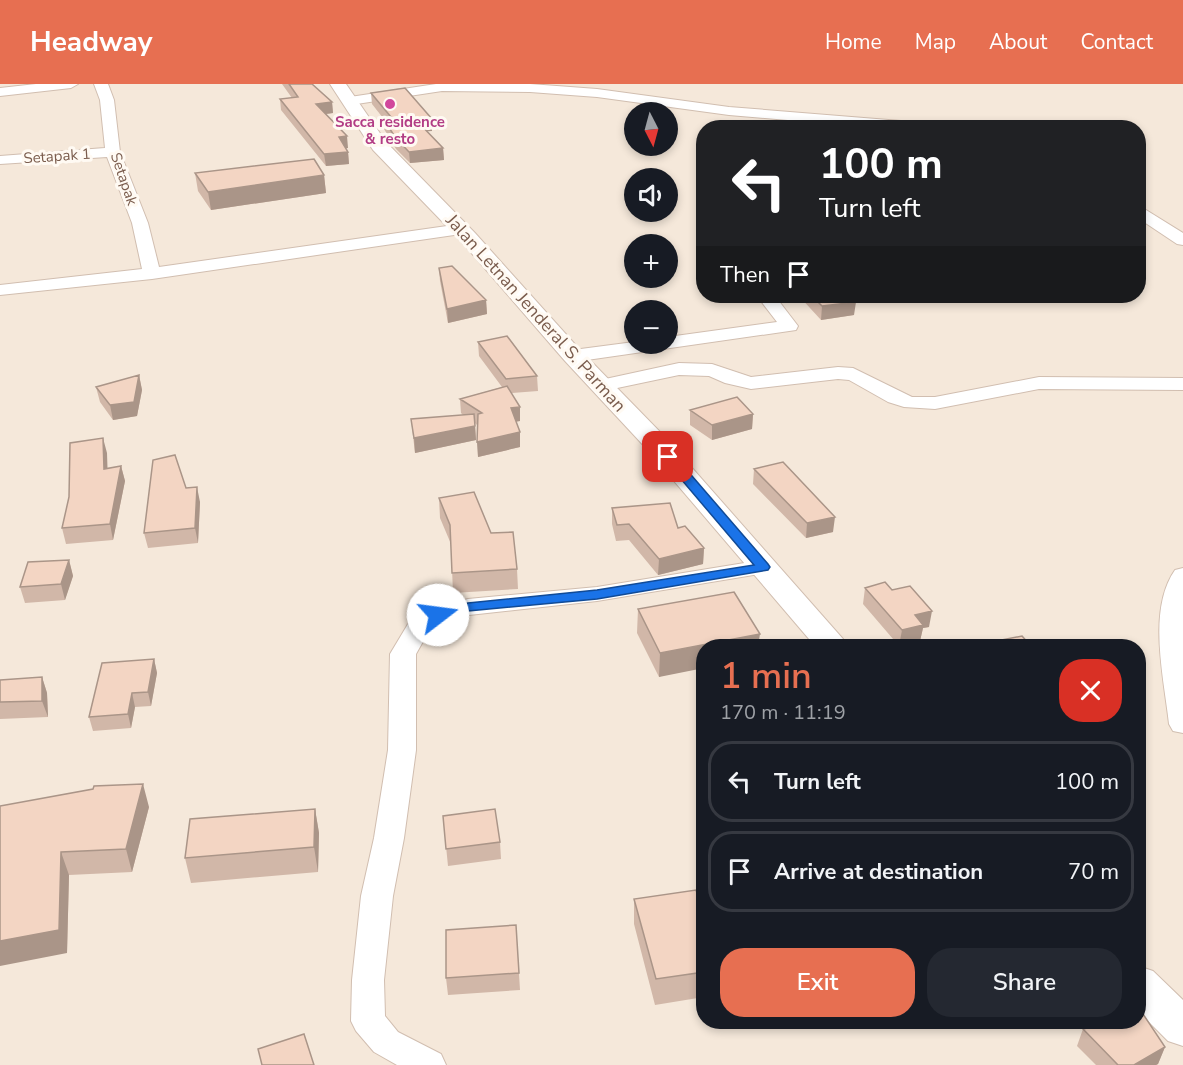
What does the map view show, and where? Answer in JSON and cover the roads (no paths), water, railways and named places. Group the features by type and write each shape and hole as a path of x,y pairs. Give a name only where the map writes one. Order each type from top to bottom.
{"street":[{"path":"0,92 71,84"},
{"name":"Setapak","path":"101,84 107,100 113,152 140,223 152,274"},
{"path":"344,92 415,87 478,86 564,90 729,111 840,120"},
{"name":"Jalan Letnan Jenderal S. Parman","path":"344,92 380,146 461,230 573,356 706,498 826,639"},
{"name":"Setapak 1","path":"0,160 113,152"},
{"path":"1146,214 1180,232"},
{"path":"0,290 152,274 461,230"},
{"path":"678,341 789,327 771,303"},
{"path":"573,356 624,349"},
{"path":"603,386 662,371 686,368 712,370 732,379 751,383 838,373 853,374 895,398 911,403 935,403 1039,383 1183,384"},
{"path":"429,1065 386,1042 368,1021 368,981 377,896 389,838 402,750 403,654 413,635 422,624 438,615 468,607 597,594 763,567"},
{"path":"1183,575 1174,596 1172,632 1183,724"},
{"path":"1146,992 1183,1028"}],"place":[{"name":"Sacca residence & resto","path":"390,104"}]}
